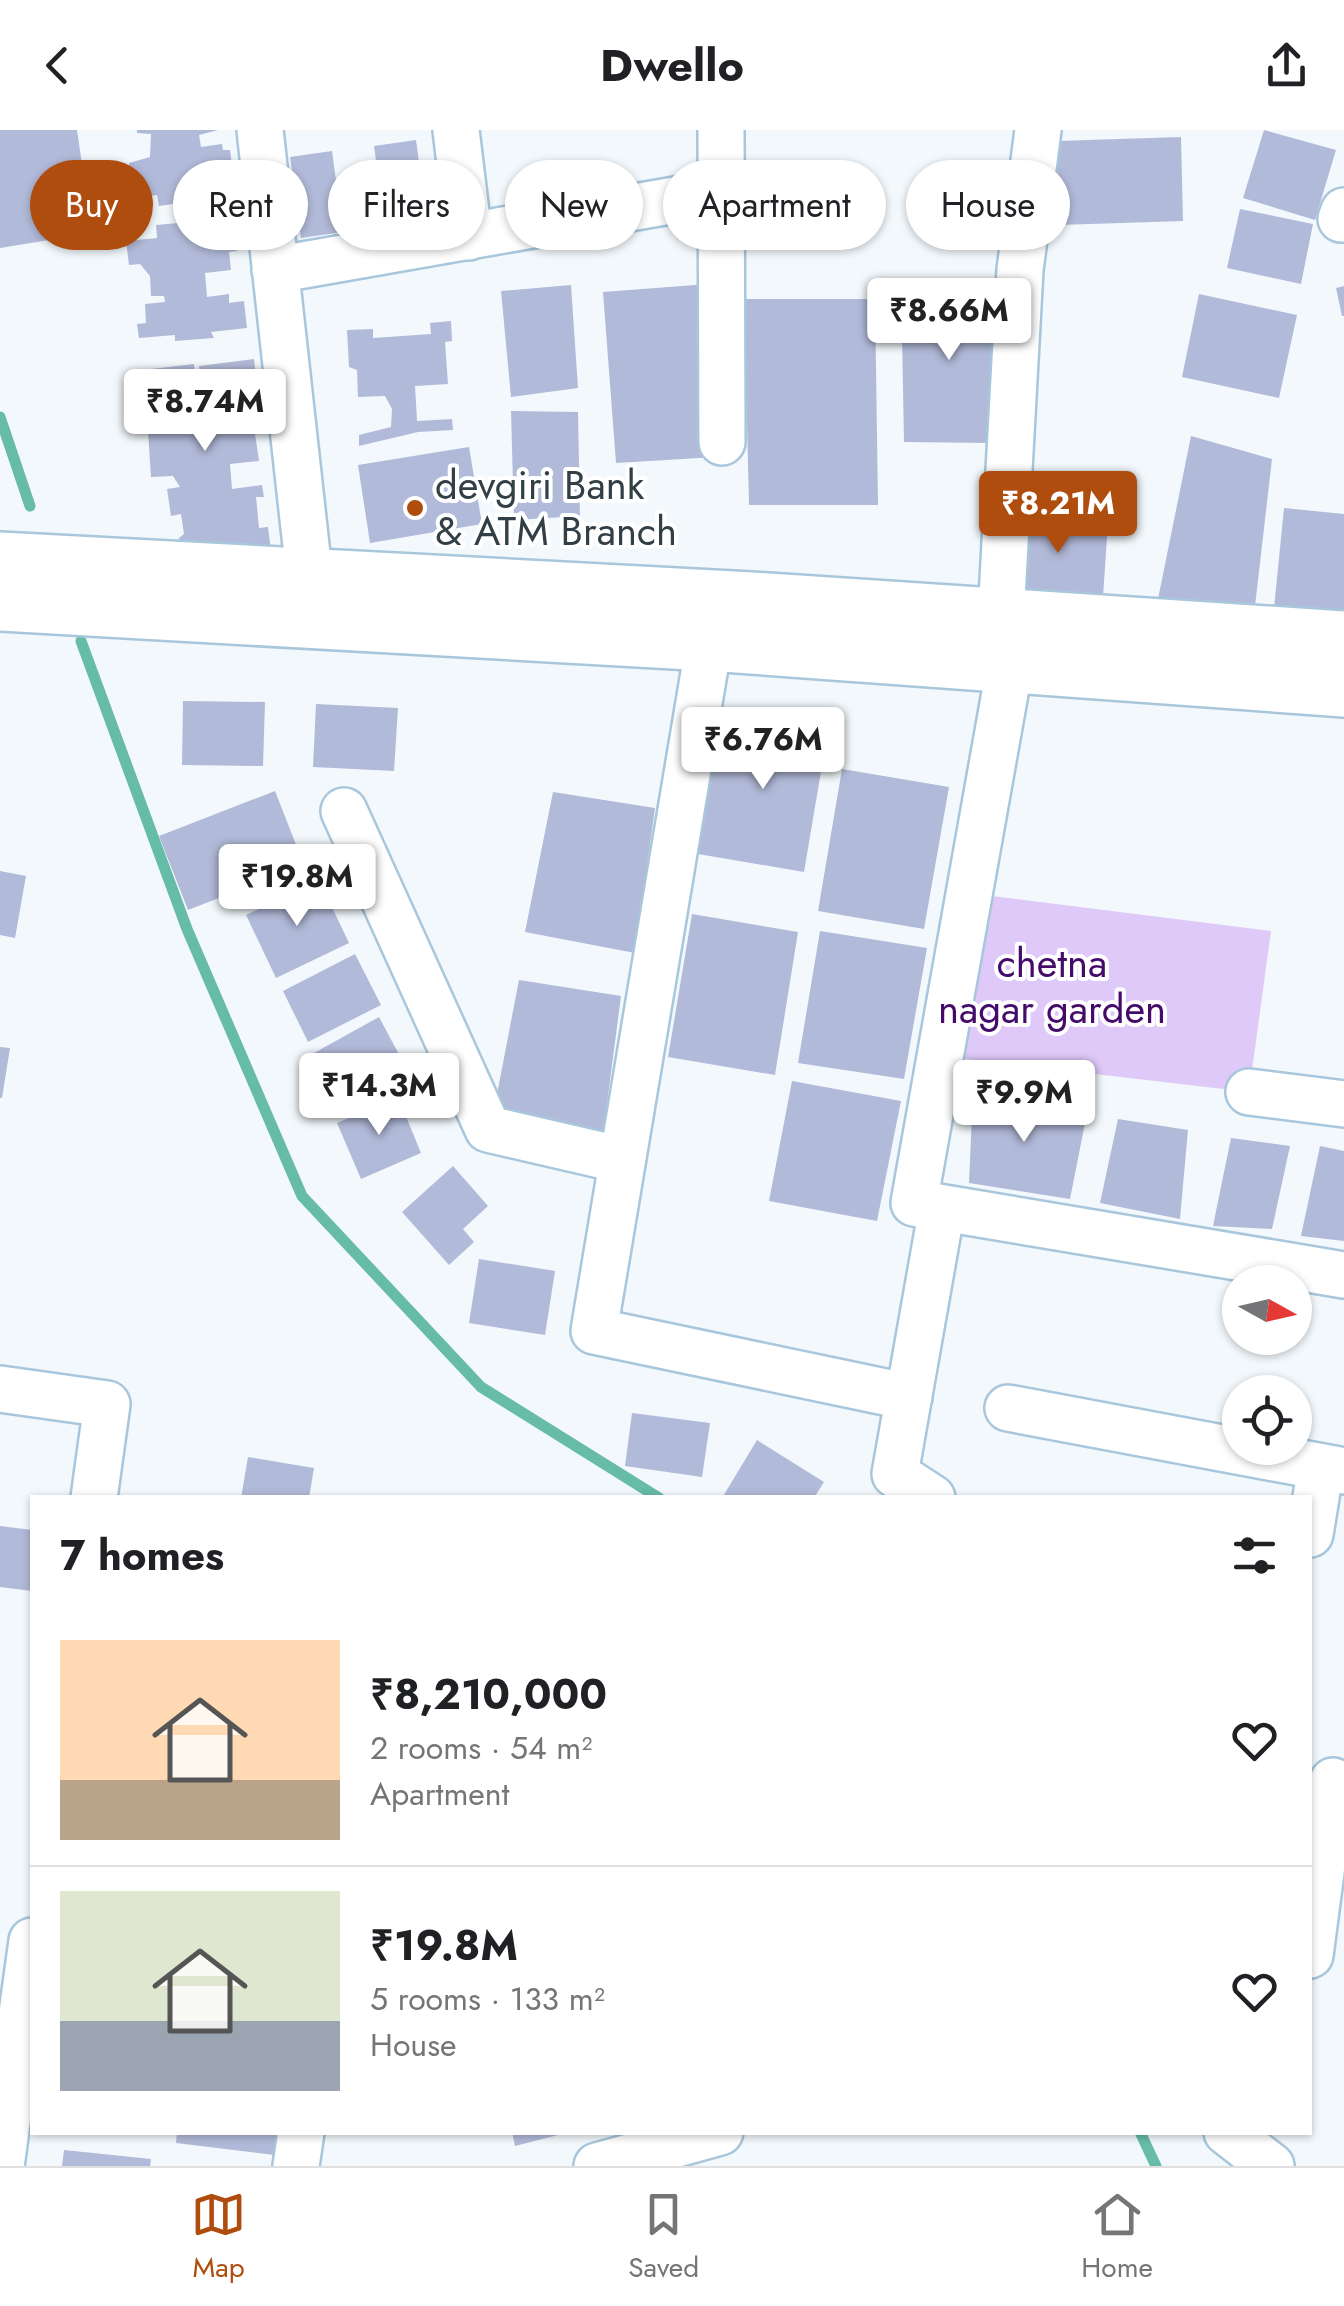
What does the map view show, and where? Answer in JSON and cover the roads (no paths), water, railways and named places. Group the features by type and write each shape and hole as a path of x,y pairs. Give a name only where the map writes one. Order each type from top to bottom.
{"main road":[{"path":"0,560 709,643 1344,638"},
{"path":"0,603 312,598 1005,640 1344,689"}],"street":[{"path":"260,130 312,598"},
{"path":"456,130 460,160"},
{"path":"721,130 721,160"},
{"path":"1038,130 1020,270 1005,640 914,1203 1344,1275"},
{"path":"485,235 663,202"},
{"path":"1344,211 1344,219"},
{"path":"275,270 396,250"},
{"path":"720,250 722,442"},
{"path":"709,643 594,1331 909,1397"},
{"path":"344,811 488,1129 622,1160"},
{"path":"1248,1092 1344,1104"},
{"path":"928,1495 896,1474 942,1208"},
{"path":"0,1389 107,1404 94,1495"},
{"path":"1008,1408 1331,1478 1312,1529"},
{"path":"1312,1937 1329,1780"},
{"path":"1,2166 30,1956"},
{"path":"296,2166 300,2135"},
{"path":"597,2166 709,2135"},
{"path":"1230,2135 1271,2166"}],"waterway":[{"path":"0,417 30,506"},
{"path":"81,641 187,929 302,1196 481,1387 654,1495"},
{"path":"1141,2135 1156,2166"}],"place":[{"name":"devgiri Bank & ATM Branch","path":"415,508"}],"park label":[{"name":"chetna nagar garden","path":"1052,986"}]}
